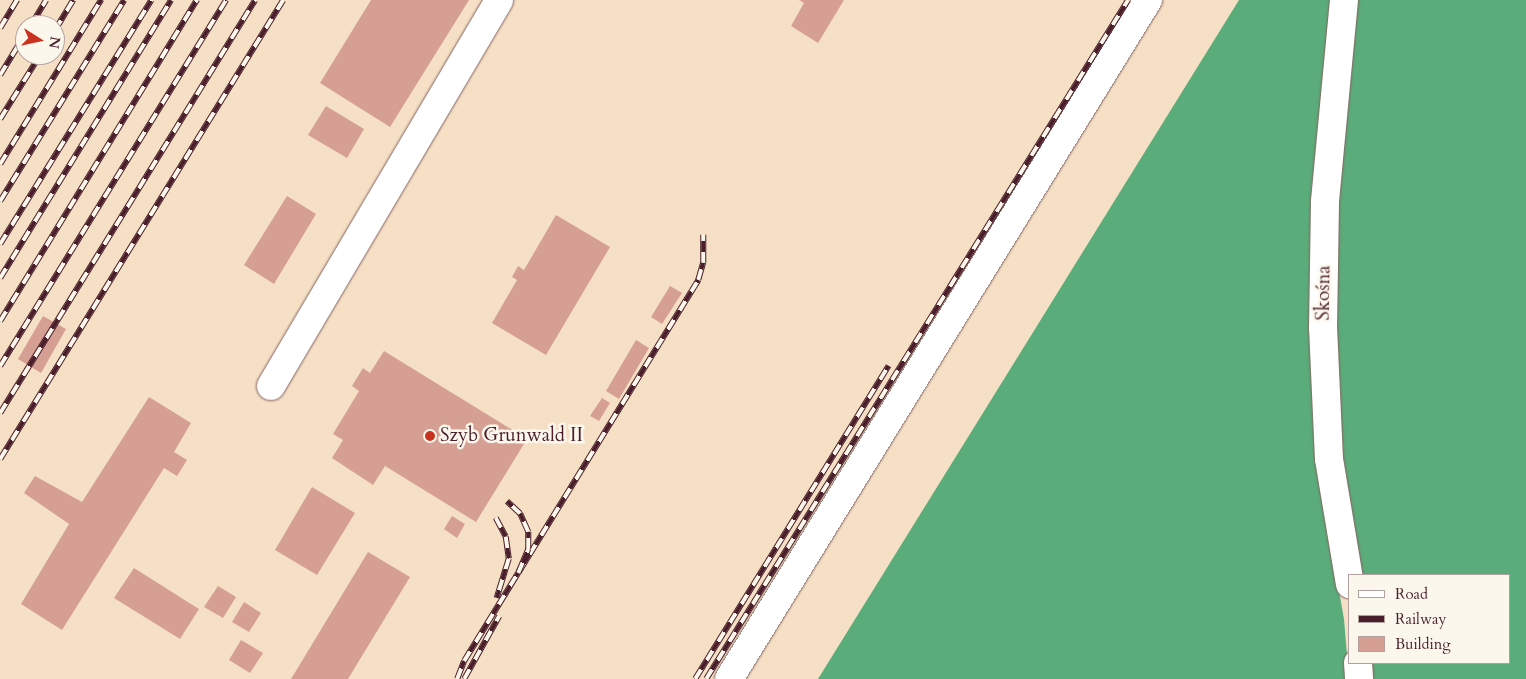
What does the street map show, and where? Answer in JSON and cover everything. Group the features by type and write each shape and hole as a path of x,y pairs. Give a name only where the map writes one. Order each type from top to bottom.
{"street":[{"path":"272,386 499,0"},
{"path":"729,679 1148,0"},
{"name":"Skośna","path":"1344,0 1325,202 1323,327 1329,459 1348,574"},
{"path":"1358,664 1359,679"}],"green space":[{"path":"1239,0 1332,0 1317,468 1344,619 1349,679 818,679"},
{"path":"1355,0 1526,0 1526,679 1370,679 1369,664 1511,664 1511,574 1360,574 1341,461 1332,327 1334,198"}],"building":[{"path":"371,0 469,0 390,127 320,83"},
{"path":"799,0 844,0 818,43 791,26 804,3"},
{"path":"326,106 364,129 347,158 308,135"},
{"path":"287,196 316,214 274,284 244,265"},
{"path":"556,215 610,247 546,355 492,323 517,280 512,277 518,266 524,270"},
{"path":"670,286 682,293 662,324 651,317"},
{"path":"43,316 66,329 41,373 18,359"},
{"path":"636,340 649,348 619,399 606,391"},
{"name":"Szyb Grunwald II","path":"384,351 527,439 476,522 385,466 373,485 332,458 343,440 333,434 359,391 352,386 363,368 370,373"},
{"path":"149,397 191,423 174,452 187,460 177,476 164,468 62,630 21,604 69,524 24,493 35,476 82,502"},
{"path":"602,398 610,403 599,421 590,416"},
{"path":"312,487 355,513 317,575 275,550"},
{"path":"452,516 465,524 457,538 444,529"},
{"path":"368,552 410,577 348,679 291,679"},
{"path":"134,568 199,609 180,639 114,598"},
{"path":"218,586 236,597 223,618 204,607"},
{"path":"244,602 261,613 249,632 232,622"},
{"path":"241,640 263,653 250,673 229,660"}],"railway":[{"path":"0,28 17,0"},
{"path":"37,15 46,0"},
{"path":"64,15 73,0"},
{"path":"0,164 101,0"},
{"path":"0,201 124,0"},
{"path":"0,244 151,0"},
{"path":"0,278 171,0"},
{"path":"0,321 197,0"},
{"path":"0,366 226,0"},
{"path":"0,413 255,0"},
{"path":"0,459 283,0"},
{"path":"706,679 1128,0"},
{"path":"0,75 15,50"},
{"path":"0,119 34,65"},
{"path":"518,573 698,280 703,263 703,235"},
{"path":"695,679 888,366"},
{"path":"457,679 464,661 518,573 528,549 528,532 520,514 507,502"},
{"path":"496,518 506,537 509,559 497,598"},
{"path":"464,679 499,616"}],"place":[{"name":"Szyb Grunwald II","path":"430,436"}]}
